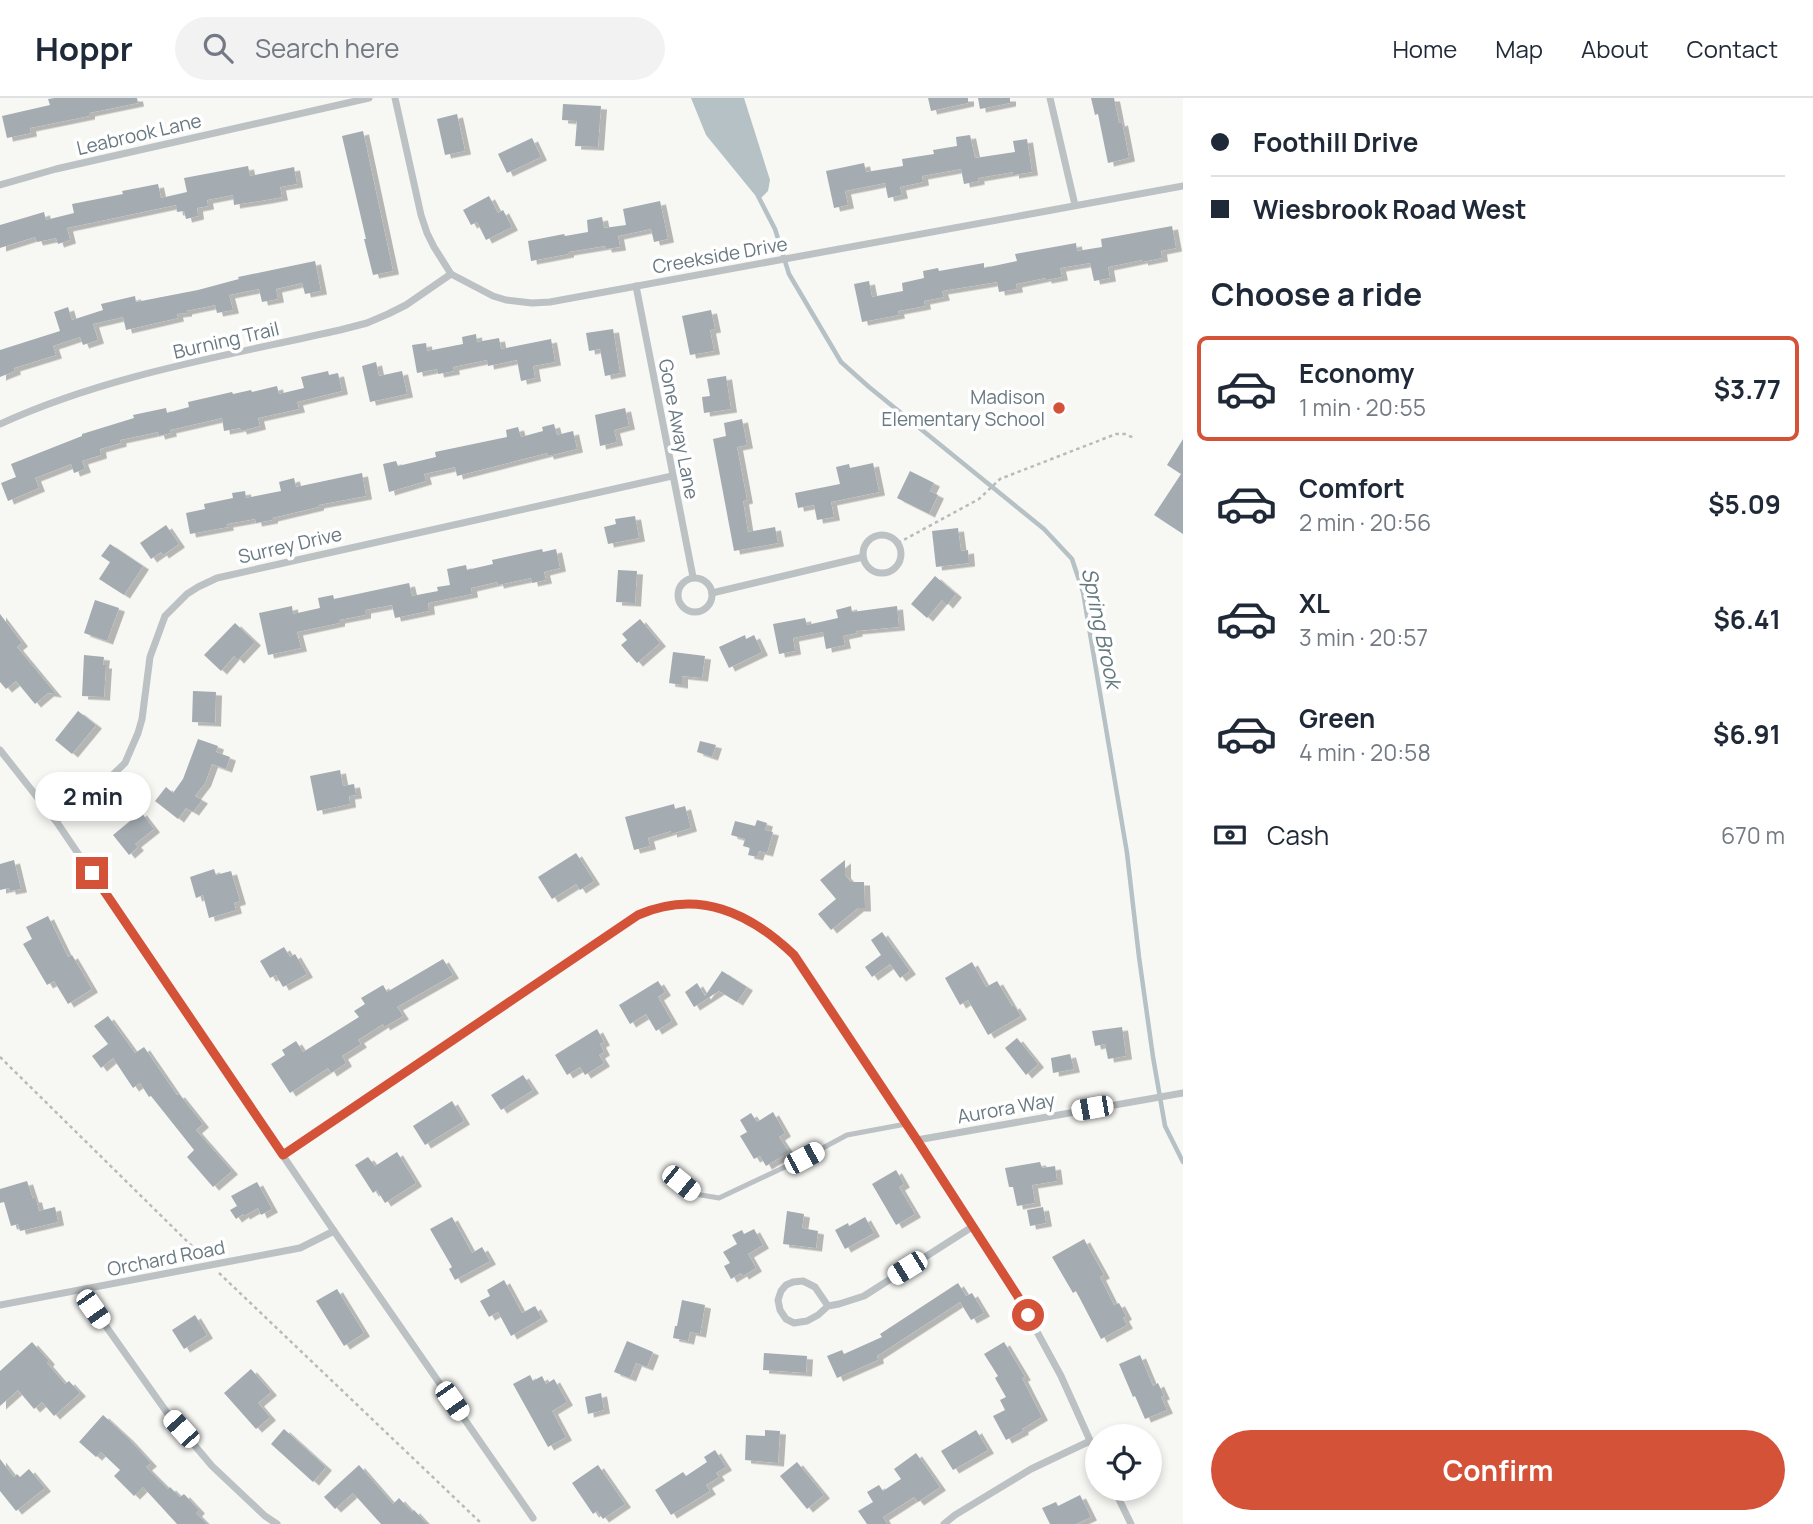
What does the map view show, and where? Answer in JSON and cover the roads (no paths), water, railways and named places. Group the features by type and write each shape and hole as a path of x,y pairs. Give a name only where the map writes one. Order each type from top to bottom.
{"street":[{"name":"Leabrook Lane","path":"0,185 56,169 369,98"},
{"path":"395,98 421,215 434,247 451,274"},
{"path":"1050,98 1075,205"},
{"name":"Creekside Drive","path":"451,274 493,296 516,302 550,302 1183,186"},
{"name":"Burning Trail","path":"0,424 88,389 367,323 406,305 451,274"},
{"name":"Gone Away Lane","path":"636,286 693,577"},
{"name":"Surrey Drive","path":"56,821 99,788 125,762 142,719 150,657 160,626 165,616 198,586 217,578 672,476"},
{"path":"878,534 893,537 901,550 898,564 886,573 871,570 863,558 866,543 878,534"},
{"path":"712,593 863,558"},
{"path":"693,577 706,581 712,593 709,606 697,613 684,609 677,597 681,584 693,577"},
{"path":"0,750 56,821 334,1231 533,1518"},
{"path":"283,1155 638,915 675,904 716,907 728,911 776,938 794,955 1017,1295 1061,1376 1085,1430"},
{"name":"Aurora Way","path":"917,1140 1180,1093"},
{"path":"828,1306 815,1287 803,1281 786,1285 778,1300 786,1320 793,1323 807,1321 828,1306 864,1296 972,1227"},
{"name":"Orchard Road","path":"0,1305 300,1248 334,1231"},
{"path":"80,1291 167,1415 212,1466 277,1524"},
{"path":"944,1524 1031,1469 1085,1443"},
{"path":"1120,1501 1131,1524"}],"lane":[{"path":"681,1183 695,1194 719,1198 847,1135 906,1124"}],"waterway":[{"name":"Spring Brook","path":"758,196 775,229 789,274 841,362 1044,529 1072,559 1083,592 1127,853 1139,957 1165,1126 1183,1162"}],"place":[{"name":"Madison Elementary School","path":"1059,408"}]}
